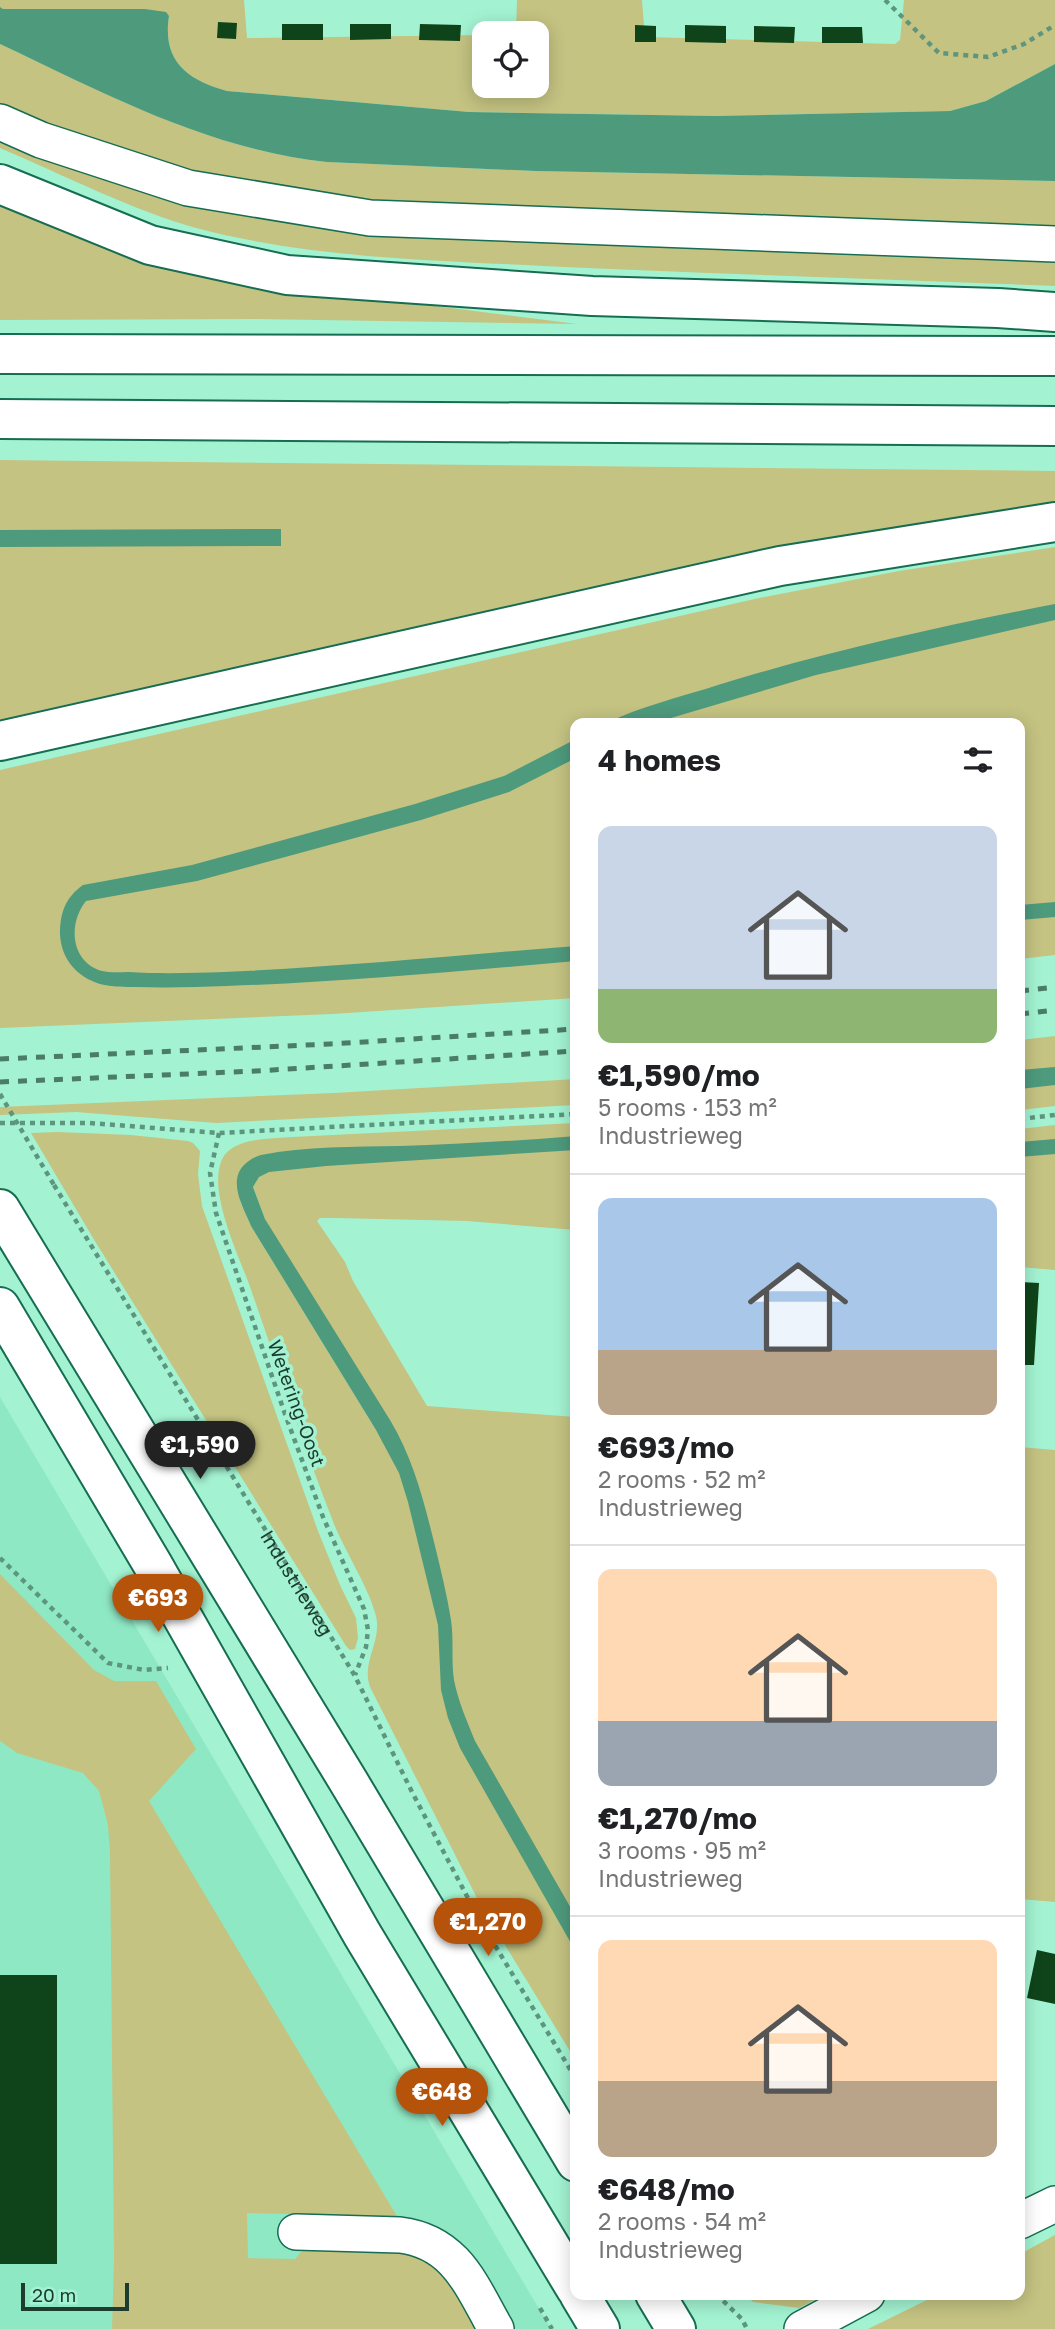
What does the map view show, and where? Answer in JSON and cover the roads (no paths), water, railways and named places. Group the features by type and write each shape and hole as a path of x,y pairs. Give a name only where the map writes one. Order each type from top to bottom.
{"main road":[{"path":"0,184 150,245 287,275 592,296 1055,312"},
{"path":"0,354 1055,356"},
{"path":"0,419 1055,426"},
{"path":"0,741 780,566 1055,522"},
{"path":"0,1209 570,2152"},
{"path":"0,1307 153,1565 362,1934 570,2279"},
{"path":"583,2300 600,2329"},
{"path":"659,2300 676,2329"}],"street":[{"path":"0,122 41,140 188,188 370,218 1055,244"},
{"path":"1025,2219 1055,2204"},
{"path":"296,2232 400,2235 415,2237 432,2244 447,2253 462,2269 496,2329"},
{"path":"802,2329 856,2300"}],"railway":[{"path":"1025,990 1055,987"},
{"path":"1025,1013 1055,1010"},
{"path":"0,1059 330,1044 570,1029"},
{"path":"0,1082 256,1071 570,1051"}]}
